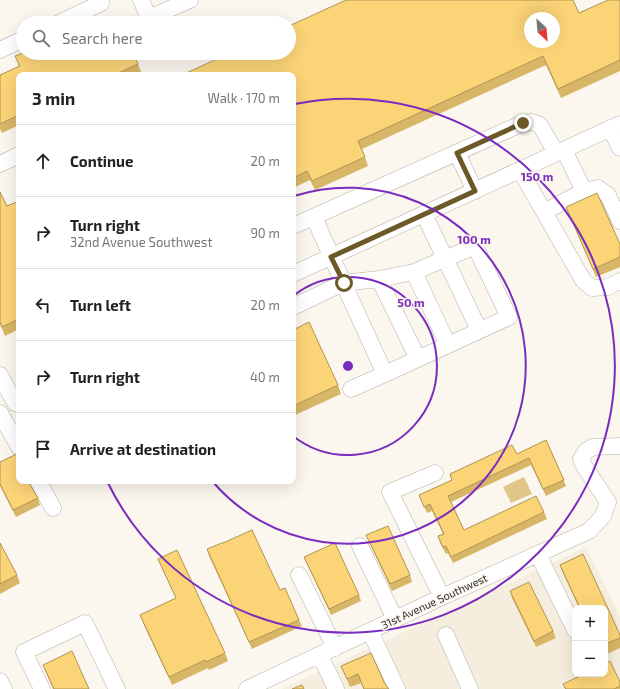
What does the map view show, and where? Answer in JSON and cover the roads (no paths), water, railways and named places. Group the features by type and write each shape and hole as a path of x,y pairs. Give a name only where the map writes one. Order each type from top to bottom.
{"street":[{"path":"74,16 101,3 100,0"},
{"path":"140,0 149,16"},
{"path":"154,16 190,0"},
{"path":"0,50 16,42"},
{"path":"296,225 523,123 532,122 540,125 560,152 584,191"},
{"path":"296,273 615,126 620,148"},
{"path":"457,153 475,191"},
{"path":"0,164 16,156"},
{"path":"520,170 583,280 592,288 608,287 620,281"},
{"path":"544,212 584,191 598,188 608,195 620,221"},
{"path":"424,214 479,330"},
{"path":"314,217 384,374"},
{"path":"296,306 344,283 379,279 414,272 475,246 509,316 351,389"},
{"path":"414,272 448,345"},
{"path":"379,279 418,359"},
{"path":"0,375 16,400"},
{"path":"16,403 0,412 16,441"},
{"path":"614,502 584,466 581,459 586,452 593,447 620,446"},
{"path":"434,473 390,492 442,597"},
{"path":"40,484 53,508"},
{"name":"31st Avenue Southwest","path":"247,689 395,618 589,531 614,502"},
{"path":"360,546 395,618"},
{"path":"538,554 572,624"},
{"path":"299,575 335,648"},
{"path":"42,689 24,652 85,623 117,689"},
{"path":"370,631 397,689"},
{"path":"446,635 470,689"},
{"path":"320,655 336,689"},
{"path":"0,681 4,689"}]}
